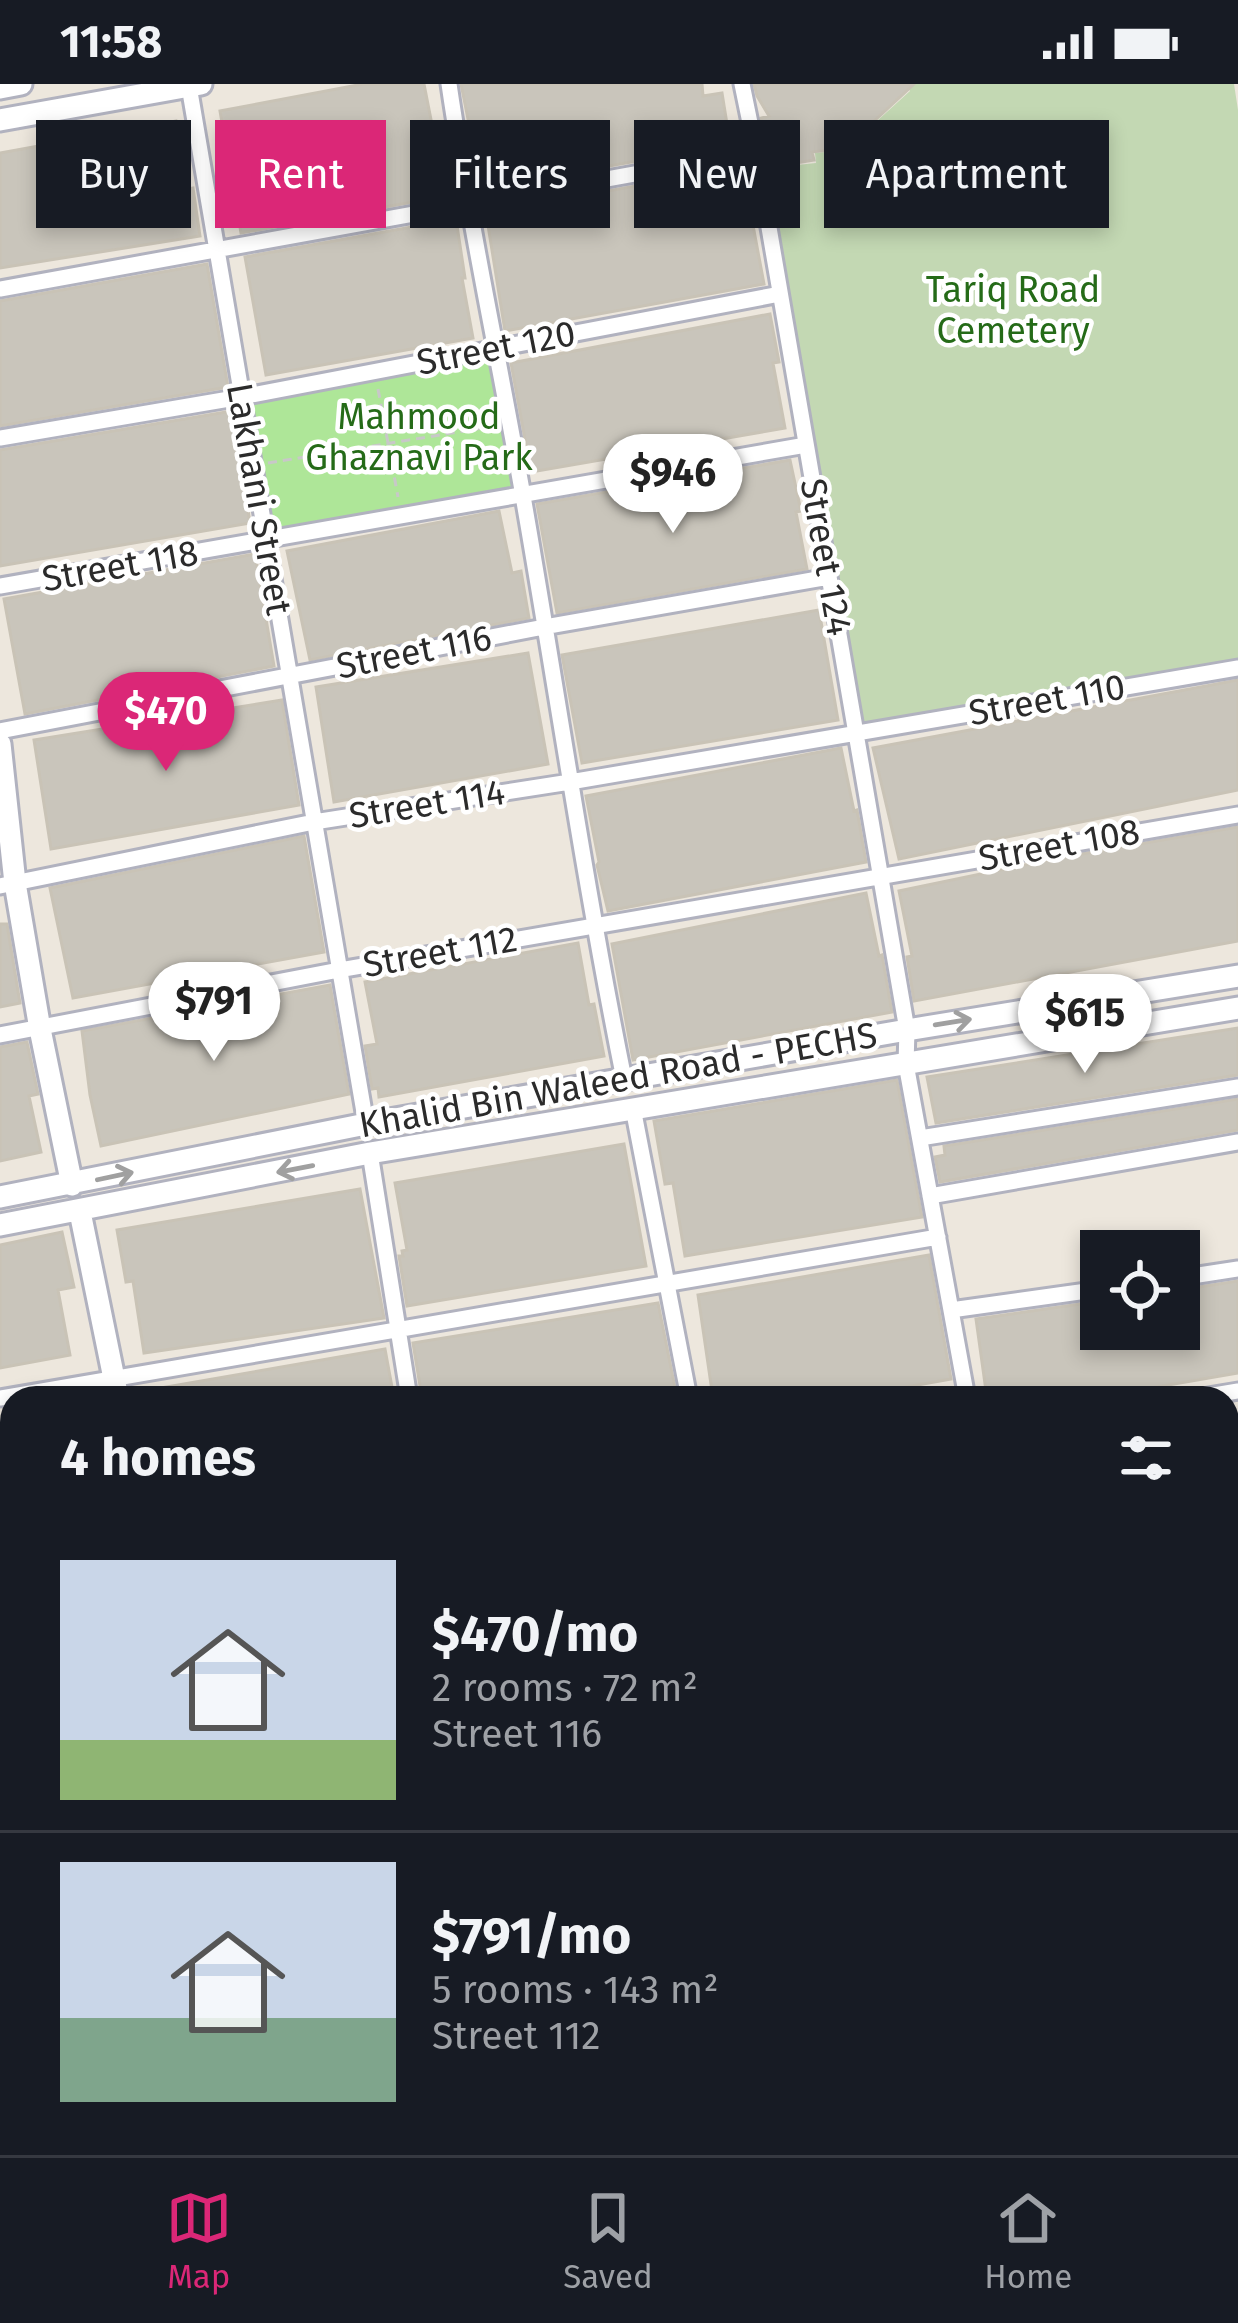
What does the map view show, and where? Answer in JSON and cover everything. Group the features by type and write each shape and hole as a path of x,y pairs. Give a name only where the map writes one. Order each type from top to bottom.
{"main road":[{"path":"0,88 21,84"},
{"path":"0,120 195,85"},
{"path":"0,744 8,885 72,1185"},
{"name":"Khalid Bin Waleed Road - PECHS","path":"0,1197 366,1124 1238,976"},
{"name":"Khalid Bin Waleed Road - PECHS","path":"0,1226 370,1154 1238,1008"},
{"path":"80,1212 116,1386"}],"street":[{"path":"449,84 454,120"},
{"name":"Street 124","path":"742,84 749,120"},
{"name":"Lakhani Street","path":"195,85 216,248 366,1124"},
{"path":"0,289 410,214"},
{"path":"471,228 523,495 593,925 624,1079"},
{"name":"Street 124","path":"769,228 907,1030 906,1064 964,1386"},
{"name":"Street 120","path":"0,438 242,397 780,293"},
{"name":"Street 118","path":"0,586 806,445"},
{"name":"Street 116","path":"0,731 829,577"},
{"name":"Street 110","path":"856,732 1238,668"},
{"name":"Street 114","path":"8,885 314,822 856,732"},
{"name":"Street 108","path":"880,875 1238,814"},
{"name":"Street 112","path":"0,1035 880,875"},
{"path":"920,1138 1238,1087"},
{"path":"633,1108 687,1386"},
{"path":"930,1196 1238,1142"},
{"path":"370,1154 407,1386"},
{"path":"126,1386 397,1330 938,1237"},
{"path":"1200,1275 1238,1269"},
{"path":"951,1310 1080,1292"}],"path":[{"path":"374,371 402,516"},
{"path":"253,466 509,424"}],"green space":[{"name":"Tariq Road Cemetery","path":"906,84 1234,84 1238,110 1238,668 856,732 770,228 800,228 800,165 816,163 815,153 824,152 824,228 1109,228 1109,120 878,120 910,91"},
{"name":"Mahmood Ghaznavi Park","path":"494,348 523,495 266,541 241,397"}],"building":[{"path":"363,84 424,84 431,120 410,120 410,202 386,207 386,120 222,120 220,111"},
{"path":"461,84 702,84 703,96 722,93 726,120 634,120 634,162 610,166 610,120 468,120"},
{"path":"754,84 914,84 875,120 824,120 824,151 812,152 814,160 800,162 800,120 761,120 769,116"},
{"path":"36,146 36,228 191,228 193,188 200,236 0,268 0,153"},
{"path":"634,186 634,228 754,228 764,284 505,331 488,228 610,228 610,191"},
{"path":"410,227 457,228 473,338 266,375 245,257"},
{"path":"207,264 228,387 0,426 0,301"},
{"path":"770,314 785,428 531,472 511,363"},
{"path":"232,411 250,523 0,566 0,450"},
{"path":"790,460 807,569 557,613 537,504"},
{"path":"499,511 512,573 521,571 529,618 310,660 287,551"},
{"path":"255,554 274,666 25,714 4,599"},
{"path":"819,610 838,720 582,763 562,655"},
{"path":"528,653 548,764 334,802 316,687"},
{"path":"1238,680 1238,790 899,859 873,748"},
{"path":"282,700 299,805 51,849 34,740"},
{"path":"841,748 866,862 608,911 586,796"},
{"path":"1238,827 1238,941 914,1001 907,957 912,956 899,891"},
{"path":"304,836 324,952 73,998 50,888"},
{"path":"866,893 892,1012 633,1060 612,944"},
{"path":"0,924 7,924 20,1003 0,1007"},
{"path":"578,943 604,1056 379,1097 378,1088 372,1089 365,1046 377,1044 365,982"},
{"path":"330,985 349,1094 101,1146 82,1031"},
{"path":"1238,1028 1238,1075 936,1123 927,1077"},
{"path":"27,1042 38,1094 29,1096 41,1152 0,1161 0,1047"},
{"path":"897,1080 922,1217 685,1256 673,1183 665,1184 654,1121"},
{"path":"1238,1099 1238,1130 940,1182 935,1157 945,1155 944,1146"},
{"path":"624,1144 646,1266 407,1306 399,1256 407,1250 395,1183"},
{"path":"360,1189 384,1318 144,1353 133,1281 126,1282 117,1230"},
{"path":"62,1232 74,1287 58,1290 70,1355 0,1368 0,1245"},
{"path":"929,1255 951,1379 912,1386 711,1386 698,1295"},
{"path":"1238,1281 1238,1373 1163,1386 985,1386 976,1319 1080,1304 1080,1350 1200,1350 1200,1287"},
{"path":"658,1303 675,1386 420,1386 413,1343"},
{"path":"385,1349 392,1386 172,1386"}]}
